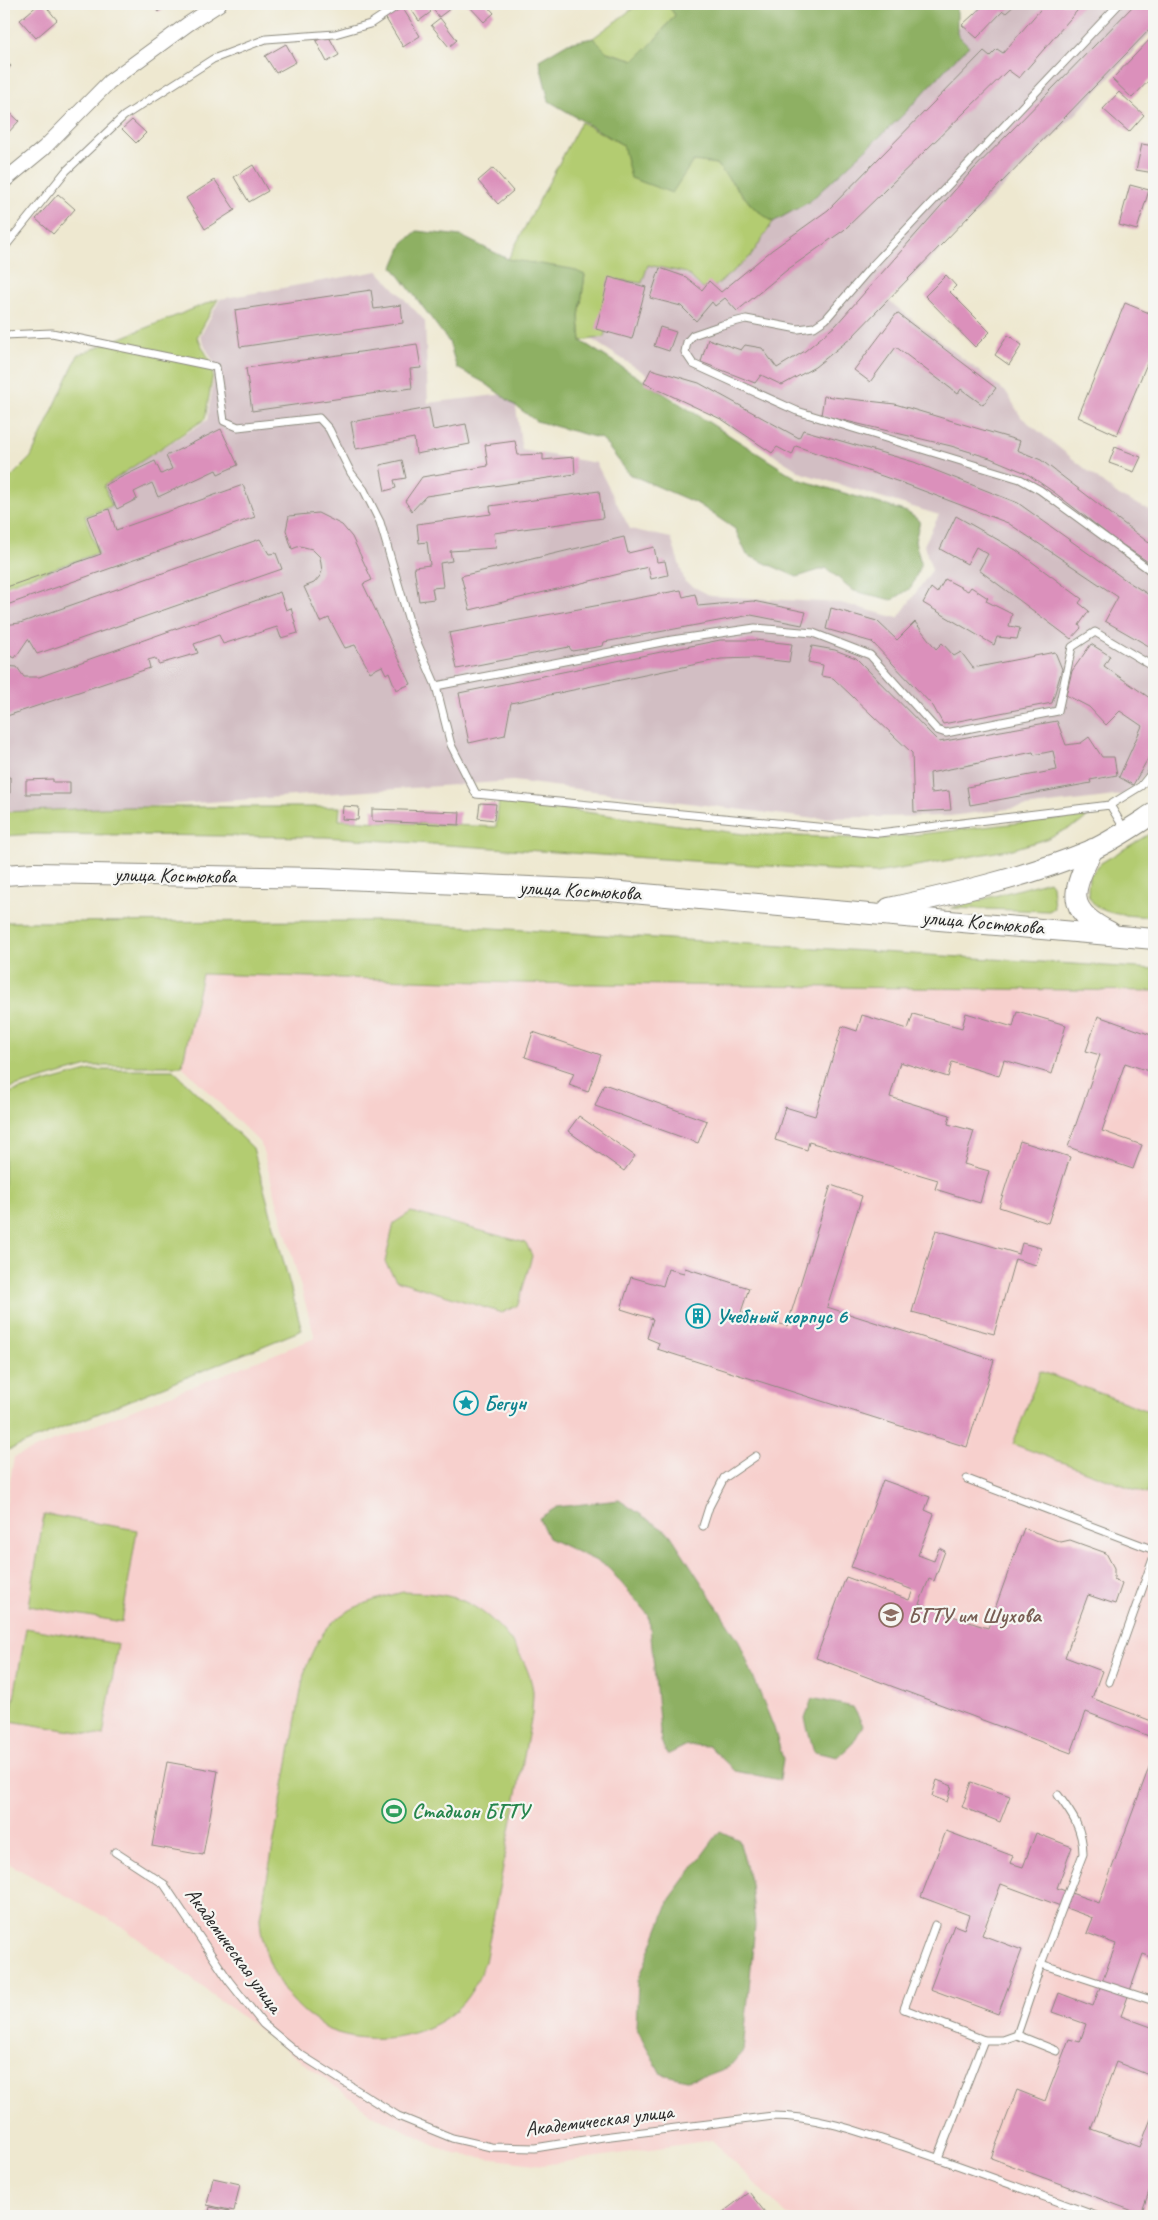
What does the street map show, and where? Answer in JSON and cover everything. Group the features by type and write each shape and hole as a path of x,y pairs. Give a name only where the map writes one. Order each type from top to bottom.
{"main road":[{"path":"870,912 958,893 1026,873 1093,850 1154,813"},
{"path":"1093,850 1079,876 1076,892 1078,908 1090,922 1117,935"},
{"name":"улица Костюкова","path":"4,875 34,873 321,878 598,890 870,912 1154,939"}],"street":[{"path":"4,180 44,148 109,82 188,24 219,4"}],"lane":[{"path":"4,248 66,171 124,116 213,59 266,39 335,34 370,24 400,4"},
{"path":"1119,4 871,266 826,319 814,327 798,329 746,319 693,334 687,342 685,352 693,364 797,411 1020,479 1040,490 1154,573"},
{"path":"4,335 52,333 216,367 224,421 238,427 319,418 330,429 351,473 364,490 380,522 412,631 436,686 452,745 476,794 879,833 1110,805 1141,786 1154,770"},
{"path":"436,686 691,637 755,628 813,633 870,655 937,730 946,733 1058,711 1072,647 1095,632 1154,667"},
{"path":"1110,805 1125,832"},
{"path":"702,1526 709,1507 724,1478 756,1456"},
{"path":"967,1479 1154,1550"},
{"path":"1109,1682 1154,1556"},
{"path":"1016,2035 1041,1964 1084,1854 1083,1838 1076,1820 1058,1795"},
{"name":"Академическая улица","path":"115,1852 164,1884 229,1981 263,2024 298,2053 398,2116 452,2138 490,2147 535,2148 603,2137 744,2119 794,2116 824,2122 938,2158 1096,2216"},
{"path":"935,1925 904,2009 984,2040 1003,2040 1016,2035 1057,2051"},
{"path":"1041,1964 1151,2000"},
{"path":"938,2158 984,2040"}],"shaded area":[{"path":"982,4 1154,4 1154,29 1077,113 889,301 1007,393 1021,417 1119,496 1154,512 1154,768 1123,795 950,816 807,818 513,781 4,816 4,593 96,547 108,483 207,420 216,367 200,337 220,299 378,271 425,321 428,403 514,393 522,450 596,463 630,529 671,538 685,582 711,596 841,603 898,618 932,570 924,545 939,515 802,473 586,336 601,292 636,259 710,281"},
{"path":"202,974 517,983 1154,991 1154,2216 787,2216 712,2140 543,2165 454,2154 373,2115 121,1926 4,1861 4,1516 14,1457 315,1338 261,1144 182,1066"}],"green space":[{"path":"639,4 667,4 675,15 654,41 635,60 607,52 593,38"},
{"path":"667,4 957,4 957,34 969,46 903,115 809,202 773,222 753,207 716,164 693,161 672,193 631,178 623,145 549,101 539,60 568,43 593,38 607,52 635,60 654,41 675,15"},
{"path":"581,122 623,145 716,164 753,207 773,222 751,256 707,293 687,273 648,265 642,283 619,280 604,337 581,341 579,317 585,275 508,259"},
{"path":"417,231 461,236 508,259 572,269 585,275 579,317 581,341 798,479 907,512 920,521 915,541 921,564 911,588 892,600 854,591 826,568 797,577 747,555 735,529 698,504 629,474 602,439 536,421 485,383 457,368 449,342 393,267 403,243"},
{"path":"218,299 197,337 214,368 205,419 104,486 112,506 85,516 98,553 4,586 4,484 31,457 78,355"},
{"path":"499,800 743,834 877,839 1089,815 1080,823 1046,839 1013,849 876,873 325,837 34,834 4,836 4,812 125,807 340,807 339,820 496,827"},
{"path":"1154,831 1154,917 1108,912 1093,903 1089,896 1089,876 1101,863"},
{"path":"1049,881 1052,885 1054,908 1049,911 951,908"},
{"path":"379,921 1154,969 1154,991 517,983 202,974 182,1066 88,1066 4,1090 4,922"},
{"path":"91,1070 173,1070 253,1148 302,1330 4,1452 4,1094"},
{"path":"411,1212 526,1243 532,1256 518,1305 502,1313 396,1280 385,1262 394,1223"},
{"path":"1040,1371 1154,1413 1154,1474 1147,1494 1013,1444"},
{"path":"619,1500 670,1534 739,1641 774,1728 783,1759 780,1780 735,1771 709,1746 687,1745 667,1755 661,1741 649,1616 607,1566 548,1538 539,1518 557,1507"},
{"path":"44,1514 137,1530 122,1622 29,1606"},
{"name":"Стадион БГТУ","path":"403,1592 456,1598 475,1607 498,1626 517,1650 525,1664 533,1691 532,1714 485,1962 477,1981 467,1998 458,2008 445,2019 430,2027 396,2037 362,2038 327,2029 291,1999 275,1975 269,1961 261,1933 260,1918 304,1674 311,1654 329,1626 340,1616 367,1603"},
{"path":"26,1628 118,1644 103,1736 10,1721"},
{"path":"812,1698 853,1707 863,1725 853,1743 838,1757 814,1752 805,1719"},
{"path":"720,1831 739,1840 751,1884 755,1925 743,2051 729,2067 687,2080 661,2074 636,2027 638,1981 670,1899"}],"building":[{"path":"39,4 44,4 57,20 36,38 20,20"},
{"path":"151,4 167,4 158,12"},
{"path":"412,4 425,4 431,12 419,21 409,6"},
{"path":"429,4 447,4 451,8 439,17"},
{"path":"467,4 486,4 494,13 484,22"},
{"path":"985,4 1016,4 1006,13 1003,11 977,38 962,25"},
{"path":"1045,4 1083,4 1019,78 1008,70 844,230 787,270 737,311 725,298 715,306 712,302 696,321 681,306 650,298 660,268 686,277 702,290 709,281 721,292 772,250 828,210 984,51 990,56 997,49 1003,53"},
{"path":"1135,4 1154,4 1154,25 851,338 815,367 782,385 761,375 755,383 701,362 708,339 741,350 745,345 762,348 777,368 805,351 836,325 969,174"},
{"path":"402,7 420,36 403,47 385,17"},
{"path":"440,18 457,40 449,47 431,25"},
{"path":"328,35 339,55 327,62 316,41"},
{"path":"1154,35 1154,75 1132,98 1112,79"},
{"path":"286,44 296,62 276,73 265,56"},
{"path":"4,59 11,66 4,74"},
{"path":"1119,92 1144,115 1129,132 1103,109"},
{"path":"4,107 19,121 5,136 4,135"},
{"path":"132,120 146,133 136,143 122,129"},
{"path":"1142,144 1154,146 1154,173 1136,170"},
{"path":"253,165 268,191 249,202 234,177"},
{"path":"493,168 513,191 498,204 478,181"},
{"path":"215,180 235,210 205,229 186,198"},
{"path":"1130,185 1149,190 1137,230 1119,225"},
{"path":"58,194 75,209 53,234 36,219"},
{"path":"946,275 956,286 950,292 990,332 975,347 925,296"},
{"path":"609,277 646,287 632,339 596,329"},
{"path":"371,290 374,309 401,305 403,323 240,347 235,310"},
{"path":"1125,303 1154,315 1154,347 1117,435 1078,417"},
{"path":"897,313 996,388 983,405 961,389 958,394 896,347 870,382 854,370"},
{"path":"660,327 676,332 669,351 654,346"},
{"path":"1008,335 1022,345 1009,365 995,355"},
{"path":"417,344 421,368 410,369 412,388 252,411 246,368"},
{"path":"651,369 699,383 799,438 803,430 914,462 1018,503 1127,581 1154,598 1154,649 1105,621 1118,597 1008,523 908,485 796,446 792,455 777,447 772,453 723,420 644,383"},
{"path":"824,396 895,404 1020,441 1017,450 1041,460 1149,543 1154,537 1154,566 1114,539 1026,473 990,458 951,446 821,415"},
{"path":"429,408 433,430 466,424 470,444 416,454 414,438 356,449 351,422"},
{"path":"221,429 238,465 218,474 216,470 158,497 152,483 134,492 137,499 117,509 105,485 155,461 161,474 172,469 166,456"},
{"path":"515,441 518,455 543,454 543,460 574,457 575,474 426,496 412,511 405,501 422,477 488,466 485,445"},
{"path":"1115,447 1141,457 1134,472 1109,463"},
{"path":"402,460 406,478 394,480 396,488 385,491 380,465"},
{"path":"243,485 255,517 4,606 4,588 101,554 87,517 109,509 116,530"},
{"path":"599,491 603,518 494,533 496,548 450,551 452,561 440,563 443,587 432,588 434,599 419,601 414,567 430,565 427,542 419,543 417,524 491,514 490,506"},
{"path":"318,513 342,525 352,537 372,580 363,584 411,684 396,690 389,672 386,674 382,666 370,672 355,645 345,648 329,618 320,622 304,587 314,583 320,576 322,571 320,557 312,549 300,546 292,549 286,530 289,516"},
{"path":"956,516 1016,550 1082,599 1079,603 1089,611 1079,625 1081,628 1071,639 979,570 988,554 976,547 967,564 940,549"},
{"path":"624,537 628,553 654,547 657,562 665,561 668,575 651,579 648,567 470,610 461,576"},
{"path":"260,539 269,554 276,553 282,569 37,654 28,639 15,658 4,653 4,625 20,623"},
{"path":"945,579 968,591 971,587 988,598 986,601 1012,614 1009,626 1020,628 1017,639 997,637 994,645 923,603 931,588 937,593"},
{"path":"681,590 683,597 695,594 698,606 753,601 806,612 802,625 751,615 604,642 603,646 572,651 569,647 457,669 449,633"},
{"path":"280,592 286,610 291,608 298,633 281,638 277,627 223,644 219,635 194,644 198,653 159,664 155,658 148,660 150,668 4,717 4,666 17,667 24,677 39,677"},
{"path":"831,608 877,621 897,640 915,622 936,649 942,643 954,656 961,652 973,668 1055,652 1062,669 1052,703 943,724 933,706 872,642 826,629"},
{"path":"720,640 755,640 792,644 789,662 753,658 721,659 511,703 505,735 469,743 459,693"},
{"path":"1091,644 1110,656 1104,666 1154,701 1154,748 1133,785 1119,777 1142,726 1120,711 1106,725 1089,707 1066,695 1072,671"},
{"path":"812,646 835,650 856,658 939,742 1057,721 1066,745 1081,743 1089,737 1102,757 1114,757 1117,775 1090,780 1091,783 970,805 967,787 1057,770 1053,751 1034,755 1033,752 930,773 931,793 949,791 951,810 914,812 912,753 833,678 821,676 823,665 808,662"},
{"path":"10,777 10,793 4,794 4,778"},
{"path":"53,779 53,782 70,782 70,794 26,794 26,780"},
{"path":"480,803 496,804 494,820 478,818"},
{"path":"343,806 359,807 358,820 342,819"},
{"path":"372,809 460,812 459,825 372,821"},
{"path":"1017,1011 1066,1025 1052,1074 1004,1060 999,1076 952,1062 948,1077 900,1062 890,1097 950,1115 948,1124 974,1131 964,1164 989,1171 980,1203 935,1189 938,1180 809,1142 807,1150 775,1140 785,1107 815,1116 842,1026 857,1031 862,1015 908,1029 913,1014 962,1028 966,1013 1013,1027"},
{"path":"1098,1016 1154,1036 1154,1073 1125,1063 1102,1131 1142,1145 1133,1169 1068,1147 1100,1055 1086,1051"},
{"path":"533,1032 601,1055 588,1092 569,1085 574,1073 525,1057"},
{"path":"604,1084 707,1121 698,1143 595,1106"},
{"path":"579,1116 635,1156 624,1171 568,1131"},
{"path":"1020,1141 1070,1157 1048,1223 999,1207"},
{"name":"Учебный корпус 6","path":"831,1185 862,1196 827,1307 994,1360 967,1447 657,1349 659,1343 647,1338 653,1319 621,1309 631,1277 663,1286 668,1269 684,1273 685,1268 749,1288 741,1312 787,1326"},
{"path":"936,1230 1019,1254 1022,1243 1041,1248 1036,1265 1015,1259 994,1334 912,1312"},
{"name":"БГТУ им Шухова","path":"883,1480 930,1497 925,1510 934,1514 918,1555 934,1561 939,1548 945,1551 934,1581 929,1579 919,1604 978,1625 988,1628 1024,1528 1061,1542 1070,1540 1106,1553 1114,1568 1114,1579 1122,1584 1115,1604 1088,1595 1065,1657 1102,1671 1092,1698 1154,1722 1154,1738 1086,1712 1071,1753 816,1658 846,1577 909,1600 913,1590 851,1567"},
{"path":"1154,1754 1154,1958 1143,1954 1121,2016 1154,2028 1154,2077 1116,2062 1091,2129 1140,2147 1154,2111 1154,2178 1141,2214 991,2158 1017,2090 1045,2101 1069,2039 1080,2042 1086,2024 1052,2012 1059,1993 1093,2006 1116,1944 1087,1933 1093,1918 1001,1884 982,1935 1022,1950 998,2014 930,1989 954,1925 964,1929 969,1915 921,1897 946,1831 1013,1856 1010,1863 1023,1867 1036,1833 1072,1847 1057,1888 1099,1903"},
{"path":"167,1762 218,1771 203,1855 152,1846"},
{"path":"937,1780 952,1786 947,1802 932,1796"},
{"path":"971,1782 1010,1796 1000,1822 962,1807"},
{"path":"213,2178 240,2184 234,2211 207,2205"},
{"path":"749,2192 768,2216 718,2216"},
{"path":"210,2207 229,2211 228,2216 208,2216"}],"place":[{"name":"Учебный корпус 6","path":"698,1316"},
{"name":"Бегун","path":"466,1403"},
{"name":"БГТУ им Шухова","path":"891,1615"},
{"name":"Стадион БГТУ","path":"394,1811"}]}
